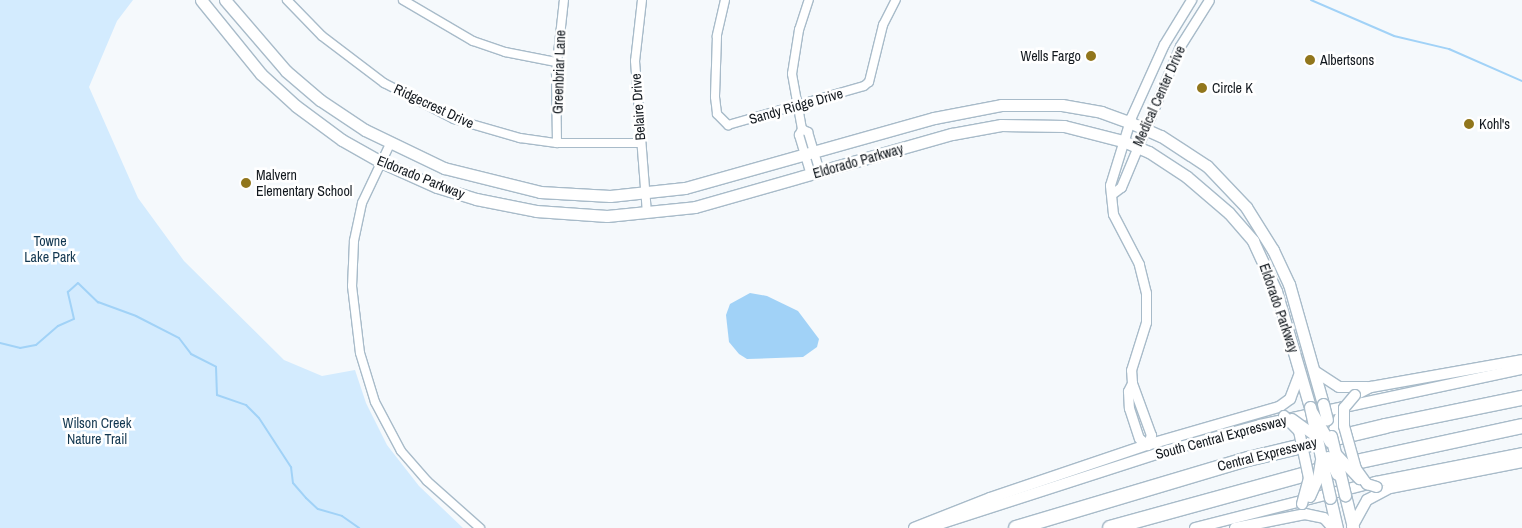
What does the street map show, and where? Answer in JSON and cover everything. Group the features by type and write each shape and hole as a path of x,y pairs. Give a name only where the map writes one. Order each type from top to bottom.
{"highway":[{"name":"Central Expressway","path":"1016,528 1248,459 1385,426 1522,398"},
{"name":"Central Expressway","path":"1110,528 1365,459 1522,426"}],"main road":[{"name":"Eldorado Parkway","path":"200,0 247,59 284,96 325,128 381,162 458,194 536,211 590,216 647,214 702,206 952,134 1001,125 1048,124 1080,129 1136,146 1175,167 1201,187 1240,224 1262,257 1276,292 1310,408 1345,494 1353,527"},
{"name":"Eldorado Parkway","path":"225,0 257,41 304,86 340,114 390,144 444,168 540,192 585,196 646,194 702,185 934,118 1011,104 1081,108 1129,122 1144,129 1184,150 1227,184 1246,207 1273,250 1296,306 1316,372 1327,420 1325,476 1335,528"},
{"path":"952,134 976,122 1008,118 1011,104"},
{"path":"934,118 940,138"},
{"path":"1201,187 1224,199 1262,245 1273,250"},
{"path":"536,211 540,192"},
{"path":"1262,257 1272,259 1287,295 1296,306"},
{"path":"1316,372 1339,388 1371,387 1522,360"},
{"name":"South Central Expressway","path":"927,528 1169,450 1360,401 1522,369"},
{"path":"1252,417 1287,403 1300,373"},
{"path":"1292,514 1317,485 1326,445 1344,408 1355,396 1371,387"},
{"path":"1344,408 1344,426 1354,464 1372,486"},
{"path":"1252,417 1281,416 1299,422 1326,445 1349,472 1372,486 1390,488"},
{"path":"1281,416 1299,431 1309,478 1302,504"},
{"name":"South Central Expressway","path":"914,528 990,498 1147,445 1252,417"},
{"path":"1195,528 1376,482 1522,453"},
{"path":"1353,527 1367,500 1390,488 1522,462"},
{"path":"1235,528 1292,514 1318,515 1335,528"}],"street":[{"name":"Ridgecrest Drive","path":"287,0 351,60 420,103 486,130 557,143 640,143"},
{"path":"403,0 473,40 506,52 556,62"},
{"name":"Greenbriar Lane","path":"557,143 556,62 564,0"},
{"name":"Belaire Drive","path":"642,0 635,61 647,214"},
{"name":"Sandy Ridge Drive","path":"725,0 714,68 717,114 722,122 728,125 796,107 869,82 875,46 896,0"},
{"path":"809,0 794,52 792,74 796,107 802,129 808,132 810,155 816,174"},
{"name":"Medical Center Drive","path":"1147,445 1139,438 1129,408 1128,391 1132,383 1132,370 1146,322 1146,293 1139,264 1113,214 1113,193 1110,185 1112,169 1129,122 1161,51 1191,0"},
{"name":"Medical Center Drive","path":"1113,193 1121,187 1136,146 1174,59 1209,0"},
{"path":"1161,51 1174,59"},
{"path":"390,144 362,203 352,263 355,325 367,380 382,418 401,451 427,481 480,528"}],"green space":[{"path":"0,0 133,0 117,21 89,87 138,198 184,261 284,360 322,376 355,370 366,403 387,445 419,486 463,528 0,528"}],"water":[{"path":"750,293 767,296 798,311 819,339 817,347 803,357 747,359 739,354 729,342 726,315 730,304"}],"waterway":[{"path":"1311,0 1394,36 1449,49 1522,81"},
{"path":"0,343 20,348 36,345 58,326 74,319 68,292 78,283 98,302 136,316 179,338 191,354 216,367 217,395 246,405 259,418 291,467 293,483 306,498 318,509 342,516 359,528"}],"place":[{"name":"Wells Fargo","path":"1091,56"},
{"name":"Albertsons","path":"1310,60"},
{"name":"Circle K","path":"1202,88"},
{"name":"Kohl's","path":"1469,124"},
{"name":"Malvern Elementary School","path":"246,183"}],"park label":[{"name":"Towne Lake Park","path":"50,250"},
{"name":"Wilson Creek Nature Trail","path":"97,432"}]}
